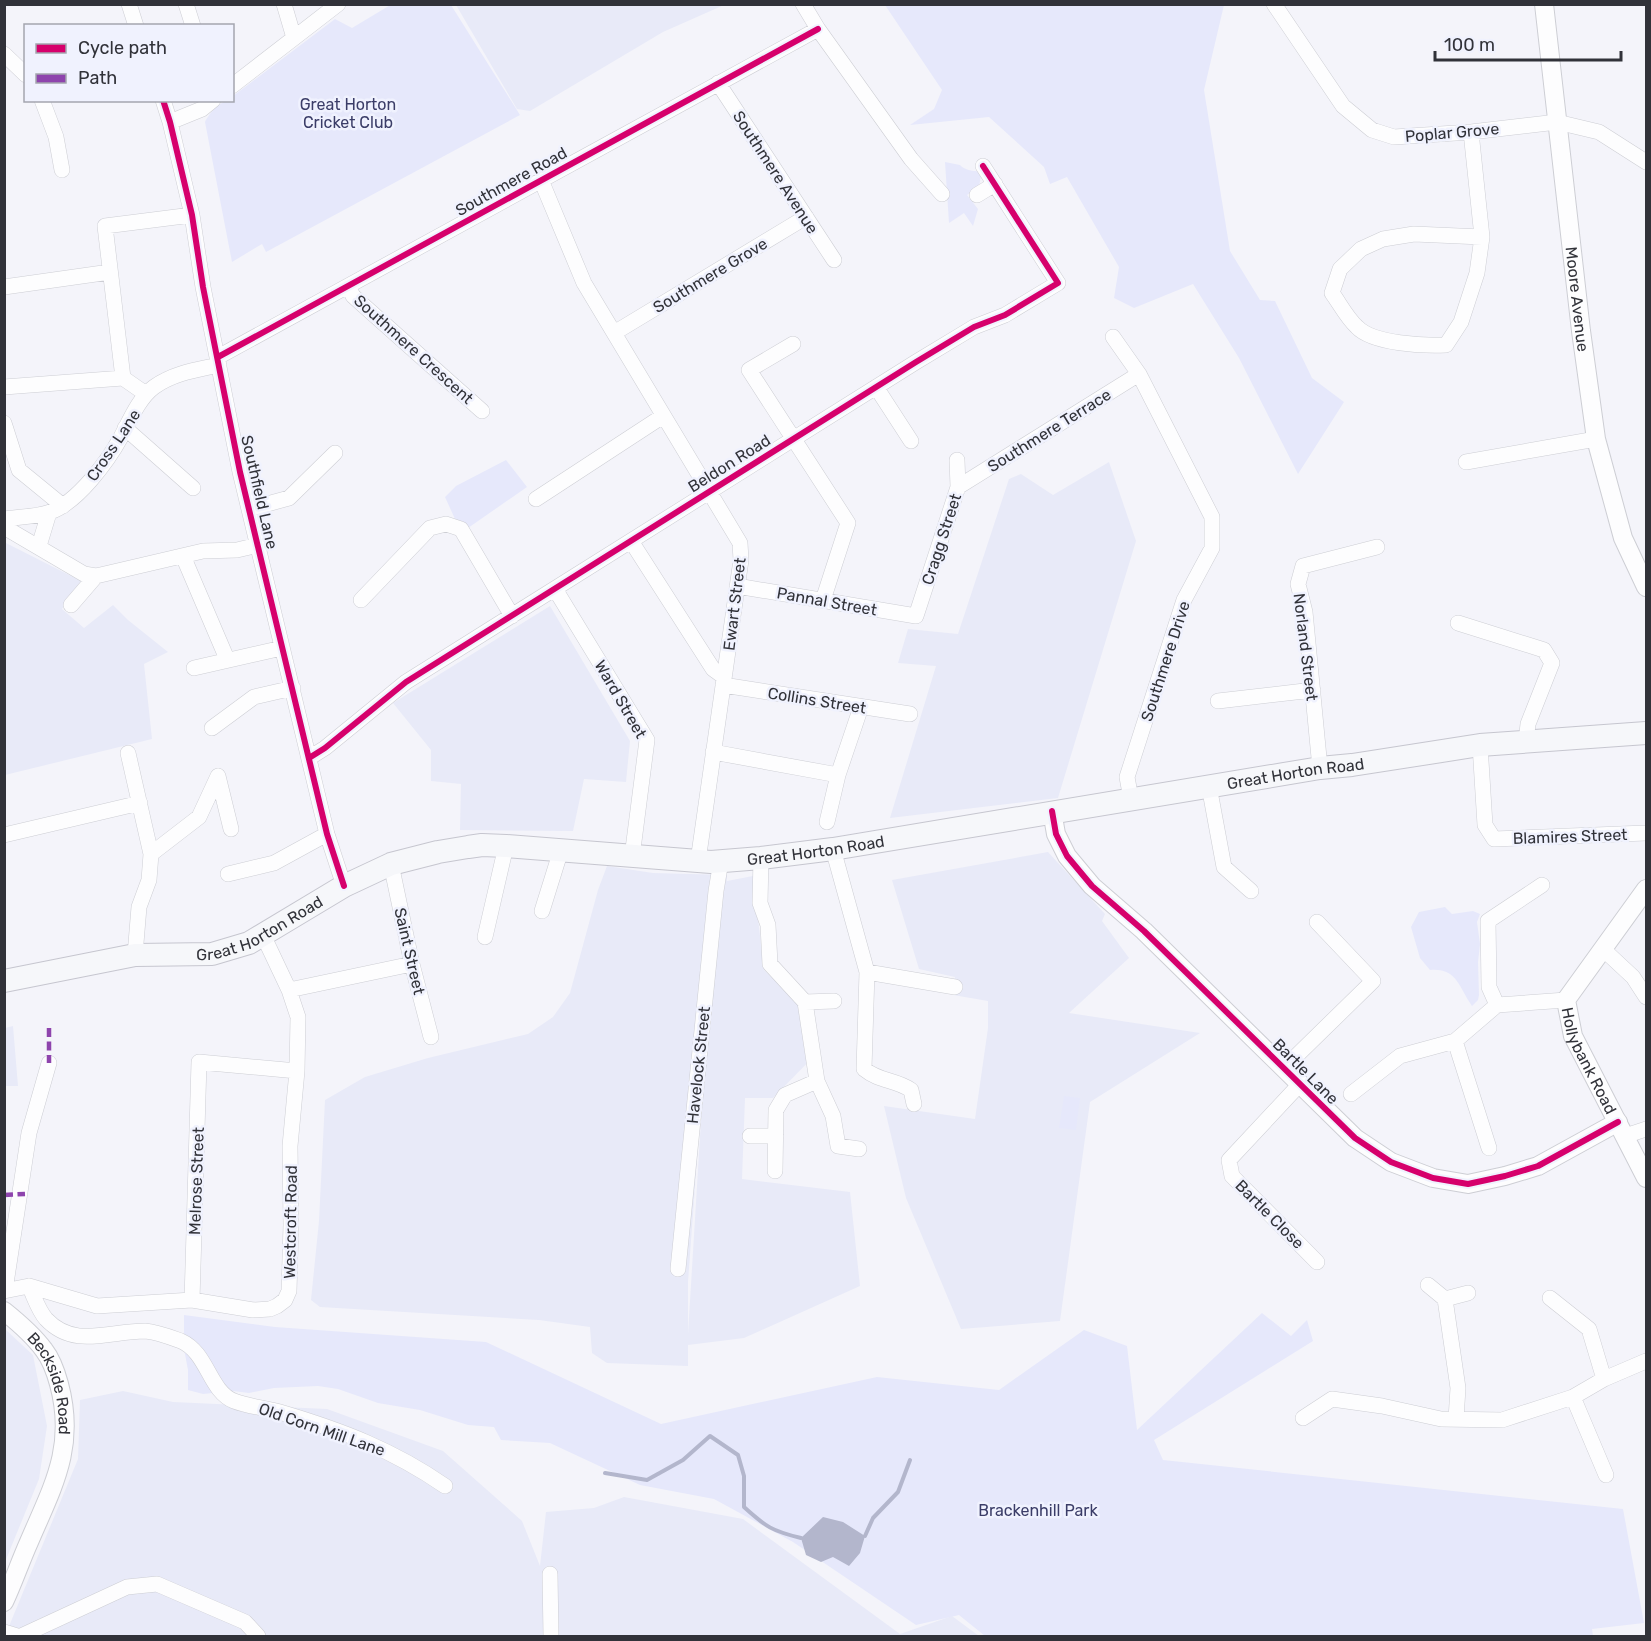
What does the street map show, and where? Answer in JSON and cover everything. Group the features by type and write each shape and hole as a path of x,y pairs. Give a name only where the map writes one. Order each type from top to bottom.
{"main road":[{"name":"Great Horton Road","path":"4,981 135,955 212,954 249,943 344,886 391,864 438,852 482,845 698,861 761,858 825,839 1052,811 1480,745 1647,733"}],"street":[{"path":"129,4 135,24"},
{"path":"186,4 192,24"},
{"path":"284,4 294,38"},
{"path":"234,84 338,4"},
{"path":"803,4 818,29 911,159 942,194"},
{"name":"Poplar Grove","path":"1274,4 1343,106 1372,130 1394,137 1471,132 1557,122 1599,132 1647,162"},
{"name":"Moore Avenue","path":"1544,4 1581,331 1596,439 1623,538 1647,587"},
{"name":"Southmere Road","path":"218,361 348,286 818,29"},
{"path":"4,54 24,73"},
{"name":"Southmere Avenue","path":"718,83 834,260"},
{"path":"43,102 56,137 62,170"},
{"name":"Southfield Lane","path":"164,102 192,215 203,287 249,509 327,834 344,886"},
{"path":"170,122 202,109 211,102"},
{"path":"1471,132 1482,237 1476,273 1461,322 1446,345 1422,346 1375,337 1358,329 1332,293 1340,270 1361,249 1383,239 1414,234 1482,237"},
{"name":"Beldon Road","path":"309,758 325,748 406,682 974,327 1005,315 1058,283 983,166"},
{"name":"Ewart Street","path":"541,180 584,283 740,543 741,560 698,861"},
{"path":"977,195 994,183"},
{"path":"123,378 105,225 192,215"},
{"name":"Southmere Grove","path":"614,333 806,217"},
{"path":"4,287 110,272"},
{"name":"Southmere Crescent","path":"348,286 353,297 482,411"},
{"name":"Southmere Drive","path":"1113,337 1139,374 1212,517 1212,548 1184,600 1127,777 1131,799"},
{"path":"793,344 749,370 792,440 848,523 823,600"},
{"name":"Cross Lane","path":"4,519 49,513 77,496 121,438 146,394 178,374 218,361"},
{"name":"Southmere Terrace","path":"958,487 1139,374"},
{"path":"4,387 123,378 146,394"},
{"path":"876,387 911,441"},
{"path":"536,499 663,416"},
{"path":"4,423 19,470 63,506"},
{"path":"126,428 193,488"},
{"path":"1466,462 1596,439"},
{"path":"249,509 289,498 335,453"},
{"name":"Cragg Street","path":"916,616 958,487 957,460"},
{"path":"39,546 49,513"},
{"path":"361,600 430,528 446,524 461,529 512,616"},
{"path":"4,527 84,574 96,576 203,551 237,550 258,545"},
{"path":"631,541 713,669 724,681"},
{"name":"Norland Street","path":"1320,768 1305,612 1298,584 1303,566 1377,547"},
{"path":"183,556 227,659"},
{"path":"71,605 96,576"},
{"name":"Pannal Street","path":"737,586 916,616"},
{"name":"Ward Street","path":"555,589 647,740 632,857"},
{"path":"1458,623 1544,650 1551,663 1528,724 1526,742"},
{"path":"194,668 282,648"},
{"name":"Collins Street","path":"724,681 910,714"},
{"path":"212,728 254,697 293,688"},
{"path":"1218,701 1313,690"},
{"path":"861,707 838,775 825,839 867,972 864,1069 874,1077 903,1085 910,1090 914,1104"},
{"name":"Blamires Street","path":"1480,745 1485,825 1494,839 1647,833"},
{"path":"713,752 838,775"},
{"path":"128,753 152,854 148,880 139,907 135,955"},
{"path":"152,854 199,817 218,776 231,829"},
{"path":"1209,786 1224,867 1251,891"},
{"path":"4,835 140,803"},
{"name":"Bartle Lane","path":"1052,811 1056,834 1066,856 1092,886 1144,931 1354,1138 1391,1162 1433,1178 1468,1184 1539,1166 1622,1129"},
{"path":"228,874 274,863 327,834"},
{"path":"485,937 506,846"},
{"path":"542,911 561,850"},
{"path":"761,858 760,903 768,925 770,964 804,1002 817,1081 833,1116 838,1146 859,1149"},
{"name":"Havelock Street","path":"678,1269 716,891 721,861"},
{"name":"Saint Street","path":"391,864 412,964 431,1037"},
{"path":"1497,1005 1489,987 1488,921 1542,885"},
{"name":"Hollybank Road","path":"1647,889 1566,1000 1573,1036 1647,1178"},
{"path":"1284,1068 1373,981 1317,922"},
{"name":"Westcroft Road","path":"5,1290 29,1286 97,1306 192,1300 253,1310 270,1309 285,1300 289,1291 290,1146 297,1071 298,1017 289,990 263,935"},
{"path":"1604,950 1632,977 1647,997"},
{"path":"289,990 412,964"},
{"path":"867,972 955,987"},
{"path":"1351,1094 1400,1056 1455,1041 1497,1005 1566,1000"},
{"path":"804,1002 834,1001"},
{"path":"1455,1041 1488,1148"},
{"name":"Melrose Street","path":"192,1300 199,1062 297,1071"},
{"path":"5,1290 29,1133 49,1063"},
{"path":"775,1171 776,1110 785,1095 817,1081"},
{"name":"Bartle Close","path":"1300,1084 1229,1160 1232,1176 1317,1262"},
{"path":"1622,1129 1647,1129"},
{"path":"750,1136 776,1136"},
{"path":"1428,1285 1445,1299 1458,1388 1456,1419"},
{"name":"Old Corn Mill Lane","path":"29,1286 44,1317 68,1335 146,1331 182,1342 197,1352 225,1396 234,1401 294,1416 379,1446 403,1458 445,1485"},
{"path":"1445,1299 1468,1293"},
{"path":"1550,1298 1589,1329 1604,1379"},
{"name":"Beckside Road","path":"4,1311 24,1328 45,1352 57,1377 65,1406 65,1426 63,1455 51,1492 4,1602"},
{"path":"1302,1418 1332,1399 1382,1406 1441,1419 1502,1420 1573,1397 1604,1379 1647,1361"},
{"path":"1573,1397 1606,1475"},
{"path":"550,1574 551,1636"},
{"path":"4,1632 19,1636 127,1587 157,1584 245,1622 258,1636"}],"shaded area":[{"path":"456,5 724,5 663,32 530,111 517,109"},
{"path":"1109,462 1136,541 1058,798 890,818 936,666 898,663 908,629 958,634 1009,479 1021,474 1053,495"},
{"path":"4,542 81,581 62,609 84,628 113,605 168,652 144,664 152,739 5,775"},
{"path":"550,606 630,741 626,782 584,779 573,831 460,830 461,784 431,781 431,750 393,703"},
{"path":"1048,852 1105,914 1102,921 1129,958 1069,1013 1200,1033 1090,1102 1060,1321 961,1329 906,1198 884,1106 975,1119 988,1028 988,1001 953,995 955,977 919,969 892,880"},
{"path":"607,866 653,873 727,875 727,881 753,876 764,970 796,1001 819,1051 773,1098 745,1098 742,1179 850,1192 860,1286 744,1338 688,1345 688,1366 607,1363 592,1353 590,1327 539,1320 320,1307 311,1300 319,1221 325,1100 365,1077 428,1058 528,1034 553,1017 570,993 598,890","holes":["702,1104 688,1334 688,1282"]},
{"path":"13,1026 18,1086 5,1086 5,1028"},
{"path":"5,1329 33,1355 47,1426 39,1479 5,1562"},
{"path":"123,1391 173,1402 327,1409 443,1451 522,1521 540,1566 546,1512 594,1508 624,1497 743,1519 900,1634 952,1616 979,1636 5,1636 78,1459 80,1400"},
{"path":"823,1517 843,1522 865,1536 860,1553 849,1566 833,1557 821,1562 806,1555 801,1538"}],"green space":[{"name":"Great Horton Cricket Club","path":"392,4 451,5 520,115 266,252 262,244 232,262 205,122 207,118 220,104 234,102 234,95 335,19 352,28"},
{"path":"885,5 1224,5 1204,90 1230,251 1260,300 1275,301 1312,378 1344,402 1298,474 1239,358 1193,284 1134,308 1114,298 1119,267 1067,177 1050,184 1044,167 989,117 910,125 934,109 942,90"},
{"path":"945,162 979,171 981,175 979,187 967,195 978,209 973,226 964,213 949,223"},
{"path":"506,460 527,487 468,528 455,519 445,497 456,486"},
{"path":"1445,907 1452,914 1473,911 1480,914 1477,922 1480,944 1479,995 1478,1000 1472,1006 1460,985 1451,975 1439,970 1430,970 1420,958 1411,927 1419,912"},
{"path":"1064,1096 1080,1098 1076,1130 1059,1128"},
{"name":"Brackenhill Park","path":"1262,1313 1291,1336 1307,1320 1313,1341 1154,1440 1163,1460 1623,1509 1644,1623 1592,1629 1593,1636 985,1636 959,1615 916,1625 793,1542 714,1499 640,1485 550,1443 501,1440 494,1427 468,1425 420,1410 378,1403 338,1389 318,1386 274,1388 249,1393 233,1391 203,1394 188,1390 188,1370 184,1349 184,1315 275,1327 486,1342 661,1424 877,1377 999,1390 1084,1330 1127,1346 1137,1430"}],"waterway":[{"path":"605,1473 647,1480 683,1460 710,1436 738,1455 744,1476 744,1507 770,1527 801,1538"},
{"path":"865,1536 873,1518 898,1492 910,1460"}],"marked path":[{"path":"49,1028 49,1063"},
{"path":"4,1195 25,1194"}],"cycle path":[{"path":"218,357 818,29"},
{"path":"164,102 192,215 203,287 240,472 327,834 344,886"},
{"path":"309,758 325,748 406,682 916,362 974,327 1005,315 1058,283 983,166"},
{"path":"1052,811 1056,834 1067,856 1092,886 1144,931 1355,1138 1391,1162 1433,1178 1468,1184 1538,1166 1618,1122"}]}
